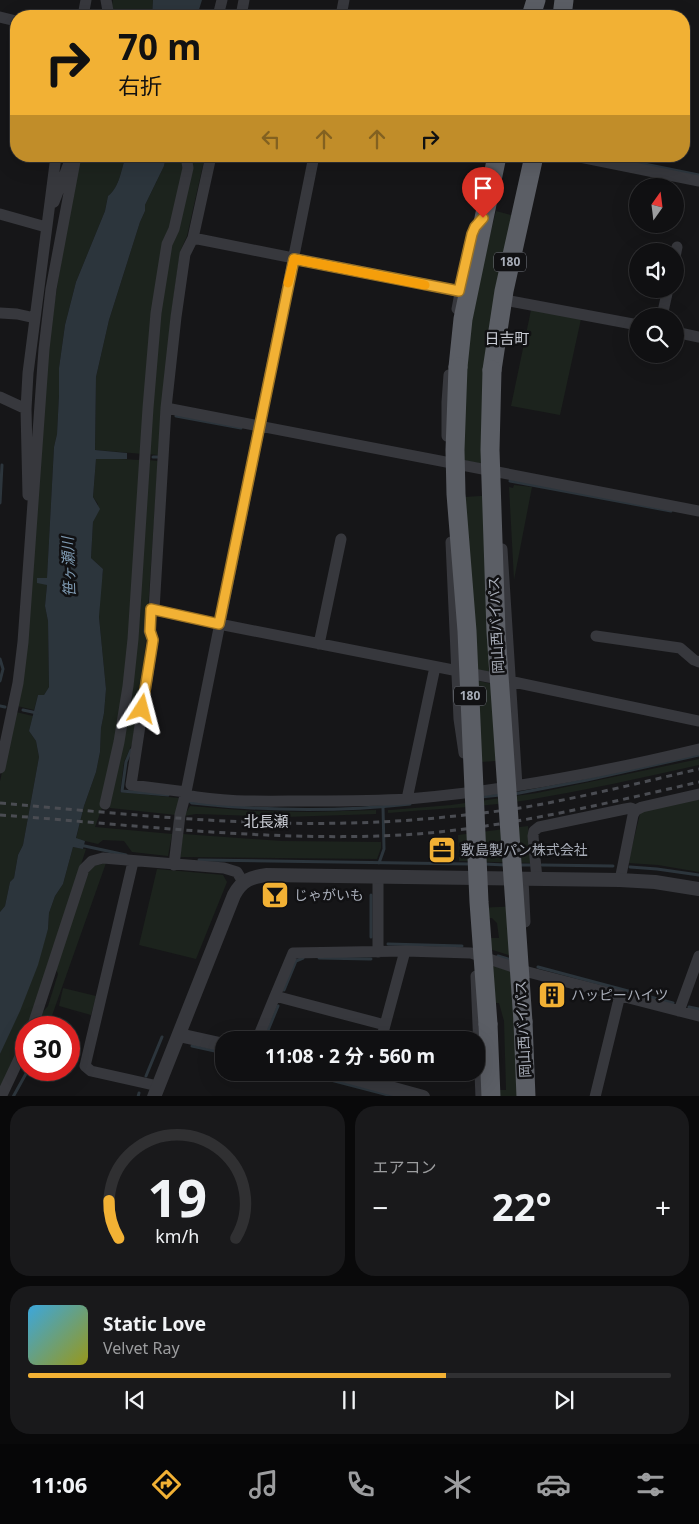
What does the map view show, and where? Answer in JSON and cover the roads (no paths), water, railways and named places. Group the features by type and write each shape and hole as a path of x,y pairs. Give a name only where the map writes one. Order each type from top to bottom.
{"highway":[{"name":"岡山西バイパス","path":"490,1096 488,1024 479,902 467,631 456,494 455,441 458,367 463,319 496,162"},
{"name":"岡山西バイパス","path":"526,1096 523,1022 496,632 490,450 492,370 504,291 533,162"}],"street":[{"path":"32,509 27,493 26,409 28,373 48,205 55,162"},
{"path":"48,205 54,202 69,162"},
{"path":"0,768 4,731 18,683 23,642 44,349 50,298 62,222 75,162"},
{"path":"106,804 119,742 131,658 156,313 167,244 174,229 188,168 187,162"},
{"path":"154,610 166,408 176,317 185,254 193,238 210,162"},
{"path":"174,862 180,814 313,162"},
{"path":"605,162 699,181"},
{"path":"517,786 498,472 498,408 500,370 518,254 522,209"},
{"path":"0,214 46,227"},
{"path":"470,792 459,719 447,463 446,402 459,291 472,234 483,218"},
{"path":"193,238 459,291"},
{"path":"510,301 629,323"},
{"path":"0,313 35,318"},
{"path":"684,334 699,337"},
{"path":"0,397 26,409"},
{"path":"166,408 699,511"},
{"path":"319,644 341,539"},
{"path":"699,721 510,680 435,667 151,609 150,631 153,640 131,785 185,796 252,802 407,799 517,786 588,774 699,749"},
{"path":"596,636 680,648 699,662"},
{"path":"407,799 435,667"},
{"path":"620,880 633,816 636,810 699,794"},
{"path":"533,1096 528,972 530,879 534,831 538,827 624,808 636,810"},
{"path":"36,1016 84,869 92,860 103,858 132,862 174,862 224,868 237,872 243,882"},
{"path":"132,862 85,1066 91,1071 156,1091 234,895 243,882 252,877 266,875 620,880 656,882 699,889"},
{"path":"378,877 378,952"},
{"path":"471,878 481,1096"},
{"path":"383,1031 405,952"},
{"path":"261,1031 293,953 405,952 475,954 528,972 699,1016"},
{"path":"679,1011 699,956"},
{"path":"596,1096 620,995"},
{"path":"275,996 385,1025"},
{"path":"179,1035 215,1043"},
{"path":"1,1096 15,1067"},
{"path":"378,1081 402,1094 422,1096"}],"water":[{"path":"153,0 202,0 199,10 152,10"},
{"name":"笹ヶ瀬川","path":"124,162 165,162 145,205 145,211 109,320 96,377 95,450 127,453 127,459 96,459 93,497 100,509 93,522 91,558 103,569 99,617 106,689 100,752 96,772 84,806 76,838 85,841 83,849 73,847 63,884 55,896 49,913 48,929 38,965 20,1011 18,1016 15,1016 15,1022 0,1054 0,912 5,906 10,882 14,878 18,855 23,845 39,757 36,741 29,731 38,695 44,695 49,687 48,621 45,606 47,585 37,583 37,578 47,578 54,447 57,434 59,368 65,325 76,282 105,211 108,196 115,188"}],"waterway":[{"path":"635,162 699,175"},
{"path":"176,416 241,428"},
{"path":"153,457 161,457"},
{"path":"0,503 2,465"},
{"path":"510,481 671,511"},
{"path":"0,659 3,669 0,681"},
{"path":"0,706 5,707"},
{"path":"23,710 37,713"},
{"path":"131,750 126,762 122,791 168,795"},
{"path":"514,794 699,755"},
{"path":"481,797 500,795"},
{"path":"188,800 192,803 219,806 301,810 383,807 410,804"},
{"path":"379,863 384,849 383,807"},
{"path":"80,845 126,855"},
{"path":"199,860 470,864"},
{"path":"484,864 505,865"},
{"path":"519,865 531,865"},
{"path":"542,865 613,866"},
{"path":"630,867 699,875"},
{"path":"371,895 371,937"},
{"path":"388,944 462,946"},
{"path":"498,956 511,960"},
{"path":"284,990 296,961 303,958"},
{"path":"319,958 371,959"},
{"path":"538,967 673,1003"},
{"path":"268,1031 278,1006"},
{"path":"689,1007 699,1009"},
{"path":"146,1076 162,1037"},
{"path":"192,1046 215,1051"},
{"path":"14,1096 22,1081"},
{"path":"334,1081 392,1096"}],"railway":[{"path":"0,803 236,822 378,822 514,809 584,796 699,769"},
{"path":"0,815 284,836 378,836 459,830 499,824 580,809 699,782"}],"place":[{"name":"敷島製パン株式会社","path":"442,850"},
{"name":"じゃがいも","path":"275,895"},
{"name":"ハッピーハイツ","path":"552,995"}],"district":[{"name":"日吉町","path":"507,339"},
{"name":"北長瀬","path":"266,822"}]}
